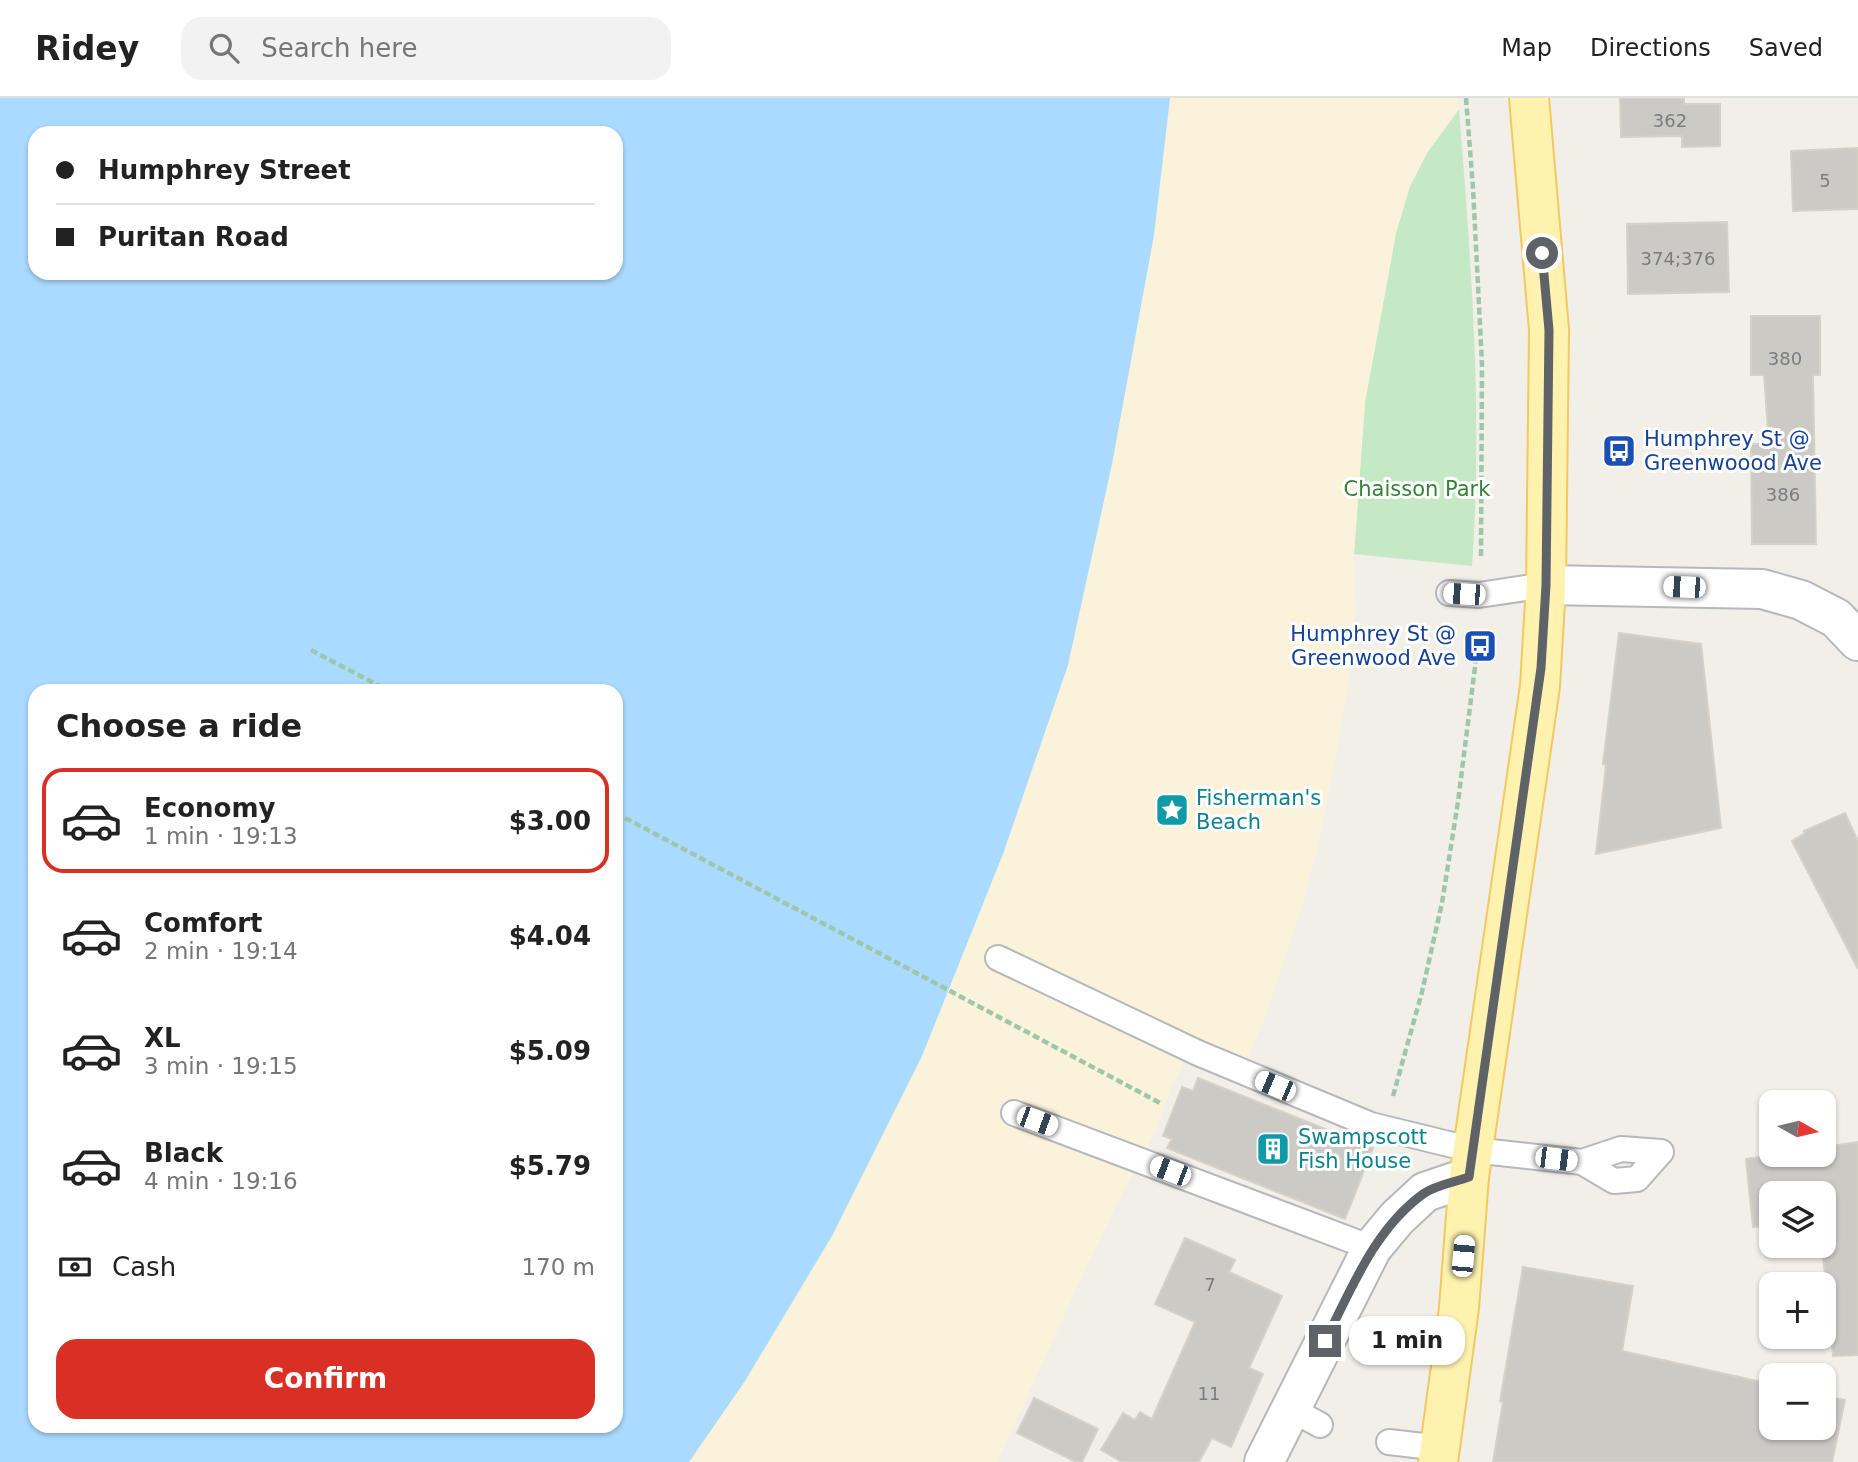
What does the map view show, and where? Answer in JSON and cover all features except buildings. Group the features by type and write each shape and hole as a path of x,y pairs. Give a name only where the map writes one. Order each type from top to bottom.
{"main road":[{"path":"1439,1455 1459,1308 1471,1163 1539,686 1546,585 1549,330 1529,98"}],"street":[{"path":"1546,585 1762,589 1801,600 1836,618 1858,641"},
{"path":"1264,1462 1306,1417 1372,1248 1397,1218 1425,1192 1471,1163"}],"lane":[{"path":"1449,593 1479,595 1546,585"},
{"path":"999,958 1198,1053 1360,1121 1471,1163 1582,1162"},
{"path":"1014,1113 1372,1248"},
{"path":"1389,1442 1439,1455"}],"path":[{"path":"311,650 376,684"},
{"path":"623,817 1162,1104"}],"green space":[{"name":"Chaisson Park","path":"1459,109 1476,394 1472,566 1354,554 1365,402 1396,233 1410,186 1427,153"}],"sand":[{"name":"Fisherman's Beach","path":"1170,98 1457,98 1459,109 1427,153 1410,186 1396,233 1365,402 1354,554 1356,620 1347,690 1317,851 1268,1009 1246,1064 1194,1045 1171,1087 1155,1133 1127,1183 1083,1274 997,1462 689,1462 745,1381 832,1236 922,1056 1003,854 1068,665 1112,464 1154,235"}],"water":[{"path":"0,98 1170,98 1154,235 1112,464 1068,665 1003,854 922,1056 832,1236 745,1381 689,1462 0,1462"}],"place":[{"name":"Humphrey St @ Greenwoood Ave","path":"1619,451"},
{"name":"Humphrey St @ Greenwood Ave","path":"1480,646"},
{"name":"Fisherman's Beach","path":"1172,810"},
{"name":"Swampscott Fish House","path":"1273,1149"}],"route":[{"path":"1325,1341 1372,1248 1397,1218 1425,1192 1469,1177 1541,668 1546,585 1549,330 1542,253"}]}
